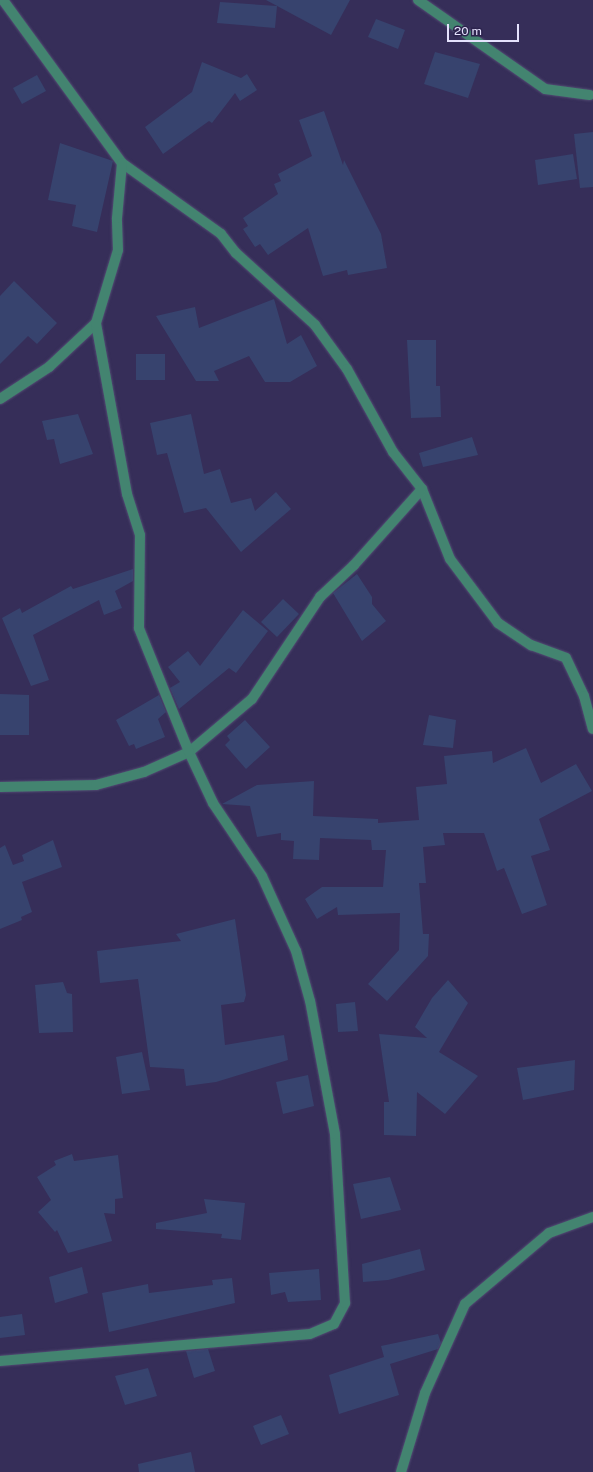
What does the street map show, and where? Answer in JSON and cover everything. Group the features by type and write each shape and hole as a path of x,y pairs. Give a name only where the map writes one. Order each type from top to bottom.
{"street":[{"path":"4,0 122,163 221,234 236,253 315,325 347,369 393,452 422,489 450,559 498,623 531,645 566,658 584,696 593,729"},
{"path":"418,0 545,88 590,95"},
{"path":"0,1361 310,1334 334,1324 345,1303 335,1134 310,1001 296,951 262,876 213,803 189,752 139,628 140,535 127,494 96,323 119,238 117,218 122,163"},
{"path":"0,399 49,367 96,323"},
{"path":"0,787 96,786 144,772 189,752 252,699 320,597 354,565 422,489"},
{"path":"401,1472 425,1393 465,1304 550,1233 593,1217"}],"building":[{"path":"266,0 350,0 331,35"},
{"path":"220,2 277,6 275,28 217,23"},
{"path":"376,19 405,30 398,49 368,37"},
{"path":"435,52 480,64 468,98 424,84"},
{"path":"202,62 241,78 247,74 257,90 240,101 235,93 212,123 209,121 163,154 145,127 192,92"},
{"path":"37,75 46,91 22,104 13,88"},
{"path":"324,111 343,165 344,160 381,234 387,268 348,275 347,270 323,276 308,228 268,255 260,244 255,247 243,229 248,226 243,218 278,194 274,184 281,181 278,174 312,156 299,120"},
{"path":"593,132 593,187 580,188 574,134"},
{"path":"60,143 113,161 97,232 72,226 76,205 48,200"},
{"path":"573,154 577,179 538,185 535,160"},
{"path":"14,281 57,323 37,344 28,336 0,364 0,296"},
{"path":"274,299 287,344 301,335 317,366 290,382 265,382 249,356 214,371 219,381 196,381 156,316 195,307 199,328"},
{"path":"407,340 436,340 436,386 440,386 441,417 411,418"},
{"path":"136,354 165,354 165,380 136,380"},
{"path":"78,414 93,454 60,464 54,439 47,440 42,421"},
{"path":"191,414 204,474 220,469 231,503 251,498 255,511 276,492 291,509 241,552 206,508 184,513 167,453 157,455 150,423"},
{"path":"472,437 478,455 423,467 419,453"},
{"path":"133,569 133,581 115,591 122,608 104,615 99,600 33,635 49,680 31,686 2,618 20,608 22,613 71,586 73,589"},
{"path":"357,574 372,597 372,604 386,621 362,641 333,593"},
{"path":"283,599 299,614 277,637 261,622"},
{"path":"243,610 268,631 236,673 229,668 179,709 170,688 180,682 168,667 188,651 200,666"},
{"path":"0,694 29,695 29,735 0,735"},
{"path":"159,695 166,712 158,719 165,737 136,749 134,744 129,746 116,720"},
{"path":"429,715 456,720 453,748 423,745"},
{"path":"245,720 270,747 246,769 225,745 230,740 227,736"},
{"path":"526,748 541,783 576,764 592,791 539,819 550,850 531,856 547,905 522,914 504,868 497,871 484,833 443,833 445,845 423,847 426,883 419,883 423,934 429,934 428,956 387,1001 368,984 399,950 400,913 338,915 337,907 317,919 305,899 322,887 383,887 386,850 372,850 371,840 320,838 319,860 293,859 294,841 281,840 281,833 257,837 250,806 222,804 257,785 314,781 313,816 378,819 378,823 419,820 416,787 447,784 444,756 492,751 493,763"},
{"path":"53,840 62,867 22,882 32,912 21,917 22,920 0,929 0,848 5,845 13,865 24,861 22,855"},
{"path":"235,919 246,995 244,1002 221,1005 225,1045 284,1035 288,1060 216,1082 186,1086 184,1069 150,1067 138,979 100,983 97,951 181,941 176,934"},
{"path":"448,980 468,1003 439,1052 478,1076 445,1114 417,1092 416,1136 384,1135 384,1102 389,1102 379,1034 427,1038 415,1027 432,998"},
{"path":"63,982 67,993 72,994 73,1032 39,1033 35,985"},
{"path":"355,1002 358,1031 338,1032 336,1004"},
{"path":"142,1052 150,1090 122,1094 116,1057"},
{"path":"575,1060 574,1090 523,1100 517,1068"},
{"path":"308,1075 314,1106 283,1114 276,1082"},
{"path":"72,1154 74,1161 118,1155 123,1198 115,1199 115,1214 104,1213 112,1241 68,1253 57,1230 55,1232 38,1212 51,1200 37,1177 56,1165 54,1161"},
{"path":"390,1177 401,1210 361,1219 353,1184"},
{"path":"204,1199 245,1203 241,1240 221,1238 222,1234 156,1229 156,1223 207,1213"},
{"path":"420,1249 425,1270 388,1280 363,1282 362,1264"},
{"path":"82,1267 88,1293 55,1303 49,1277"},
{"path":"319,1269 321,1300 288,1302 285,1292 271,1295 269,1273"},
{"path":"232,1278 235,1303 109,1332 102,1293 148,1284 149,1293 213,1285 212,1280"},
{"path":"22,1314 25,1335 0,1338 0,1317"},
{"path":"438,1334 441,1343 438,1349 390,1364 399,1395 339,1414 329,1375 384,1357 381,1346"},
{"path":"208,1349 215,1371 194,1378 186,1351"},
{"path":"148,1368 157,1396 125,1405 115,1376"},
{"path":"281,1415 289,1434 261,1445 253,1426"},
{"path":"191,1452 195,1472 139,1472 138,1464"}]}
